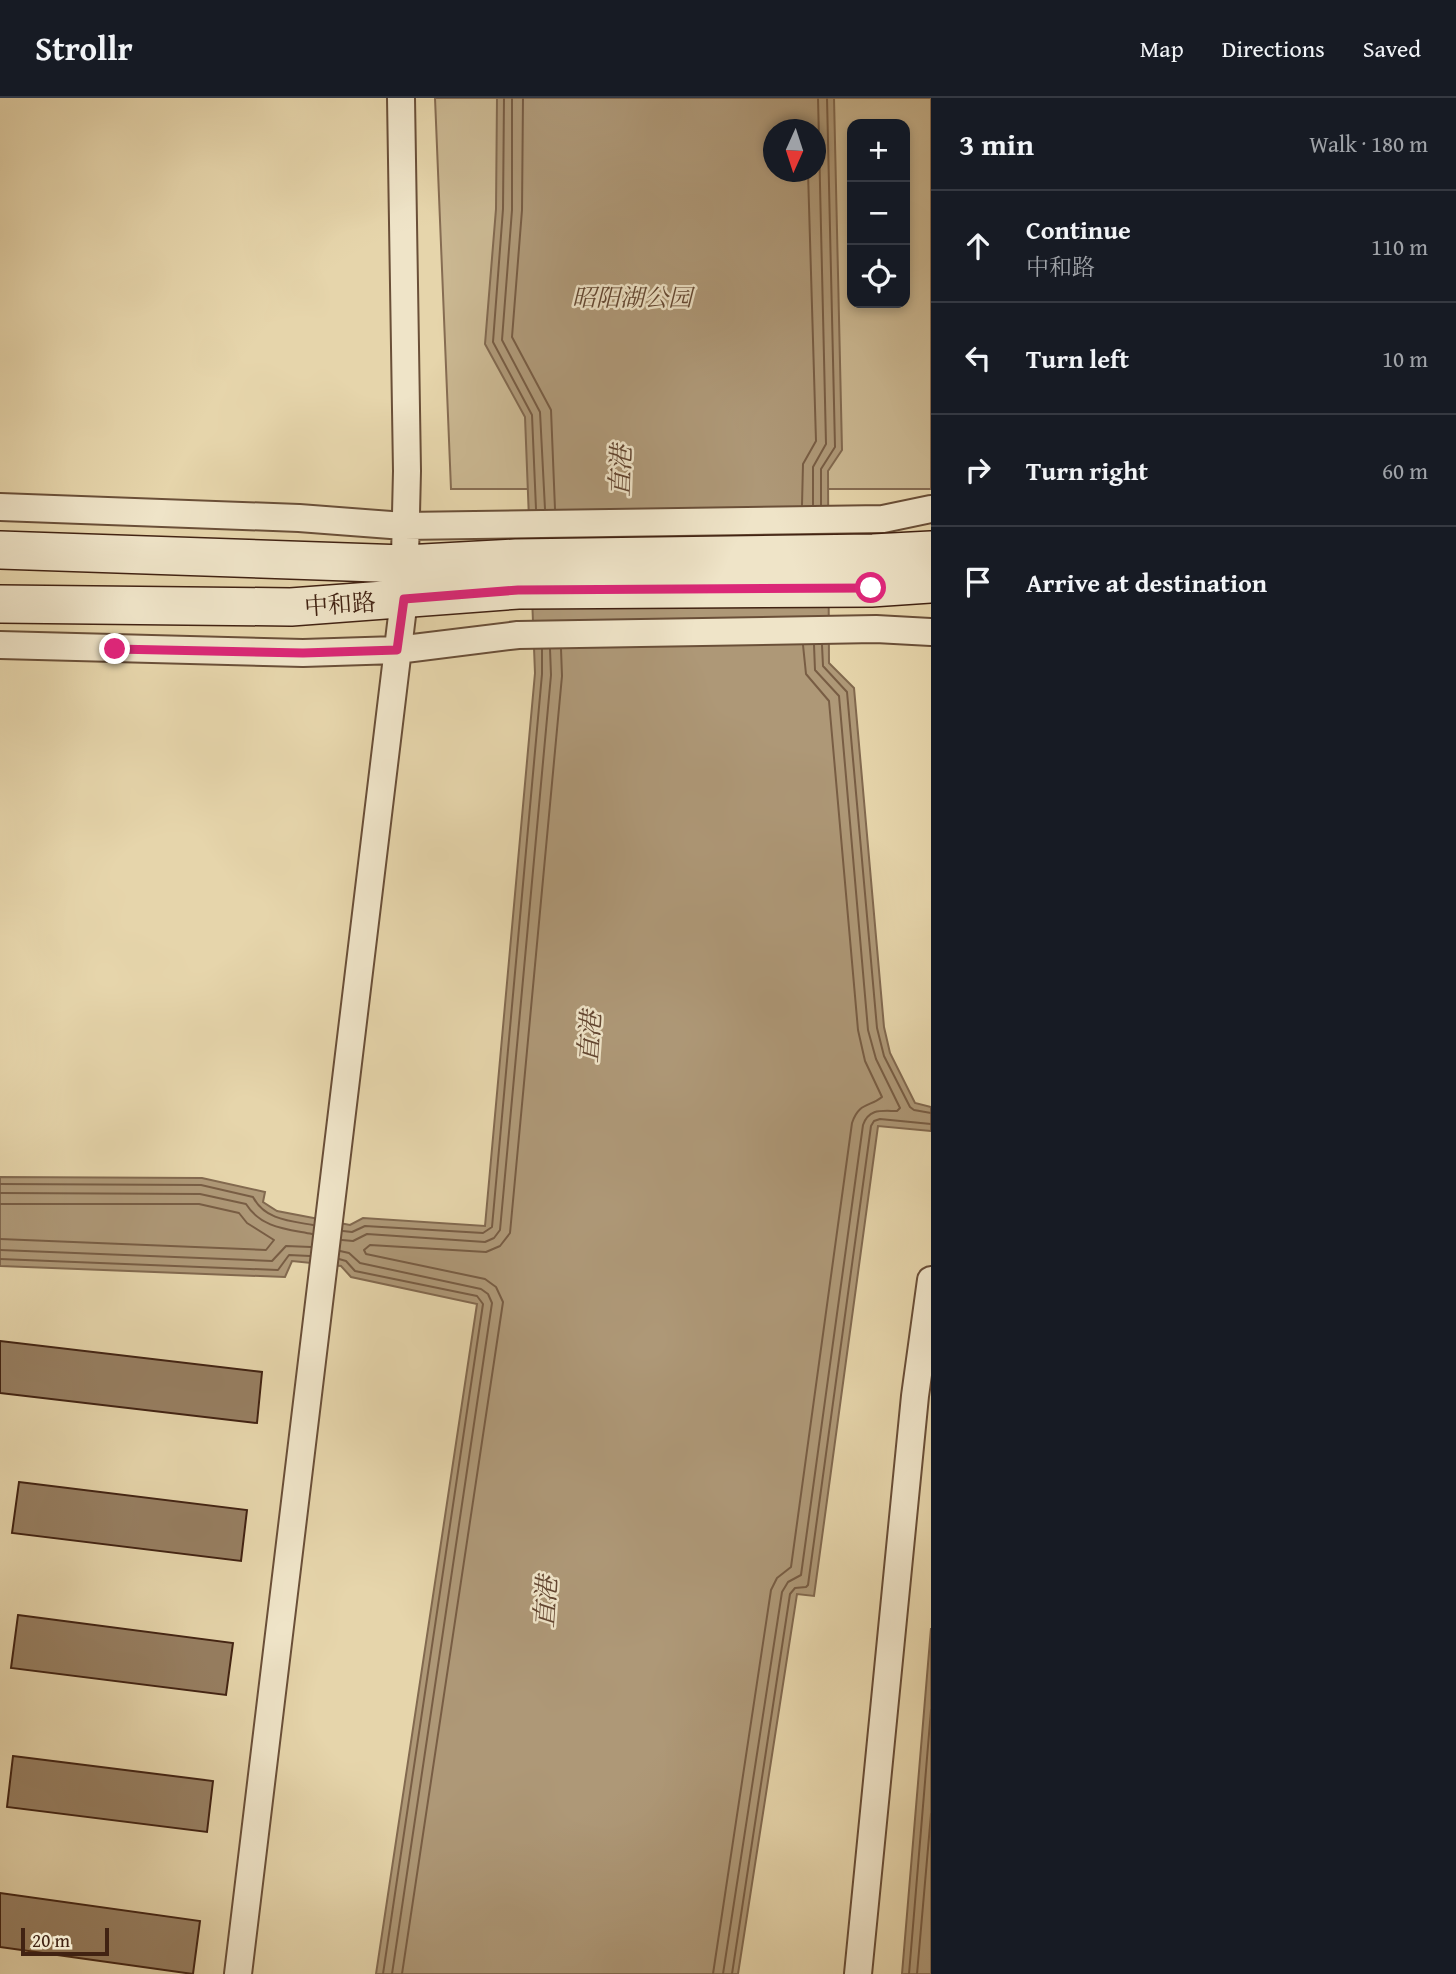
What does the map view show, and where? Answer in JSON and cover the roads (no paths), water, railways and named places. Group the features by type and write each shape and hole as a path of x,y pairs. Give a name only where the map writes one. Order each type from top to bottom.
{"main road":[{"name":"中和路","path":"0,550 404,581"},
{"name":"中和路","path":"0,604 291,607 515,557 931,550"},
{"name":"中和路","path":"875,553 931,584"}],"street":[{"path":"239,1974 404,581 407,471 401,98"},
{"path":"0,506 299,518 404,526 515,557"},
{"path":"875,553 931,509"},
{"path":"0,645 303,653 397,650 518,635 876,629 931,632"},
{"path":"858,1974 923,1396 931,1280"}],"water":[{"name":"直港","path":"497,98 834,98 842,450 828,471 829,663 854,688 884,1027 890,1053 915,1103 931,1107 931,1131 878,1126 814,1596 797,1594 738,1974 376,1974 477,1304 351,1277 341,1266 292,1261 285,1277 0,1266 0,1177 202,1178 265,1192 263,1202 277,1211 350,1225 363,1218 485,1226 535,673 525,417 485,344 496,209"},
{"path":"931,1628 931,1974 902,1974"}],"park label":[{"name":"昭阳湖公园","path":"632,297"}]}
